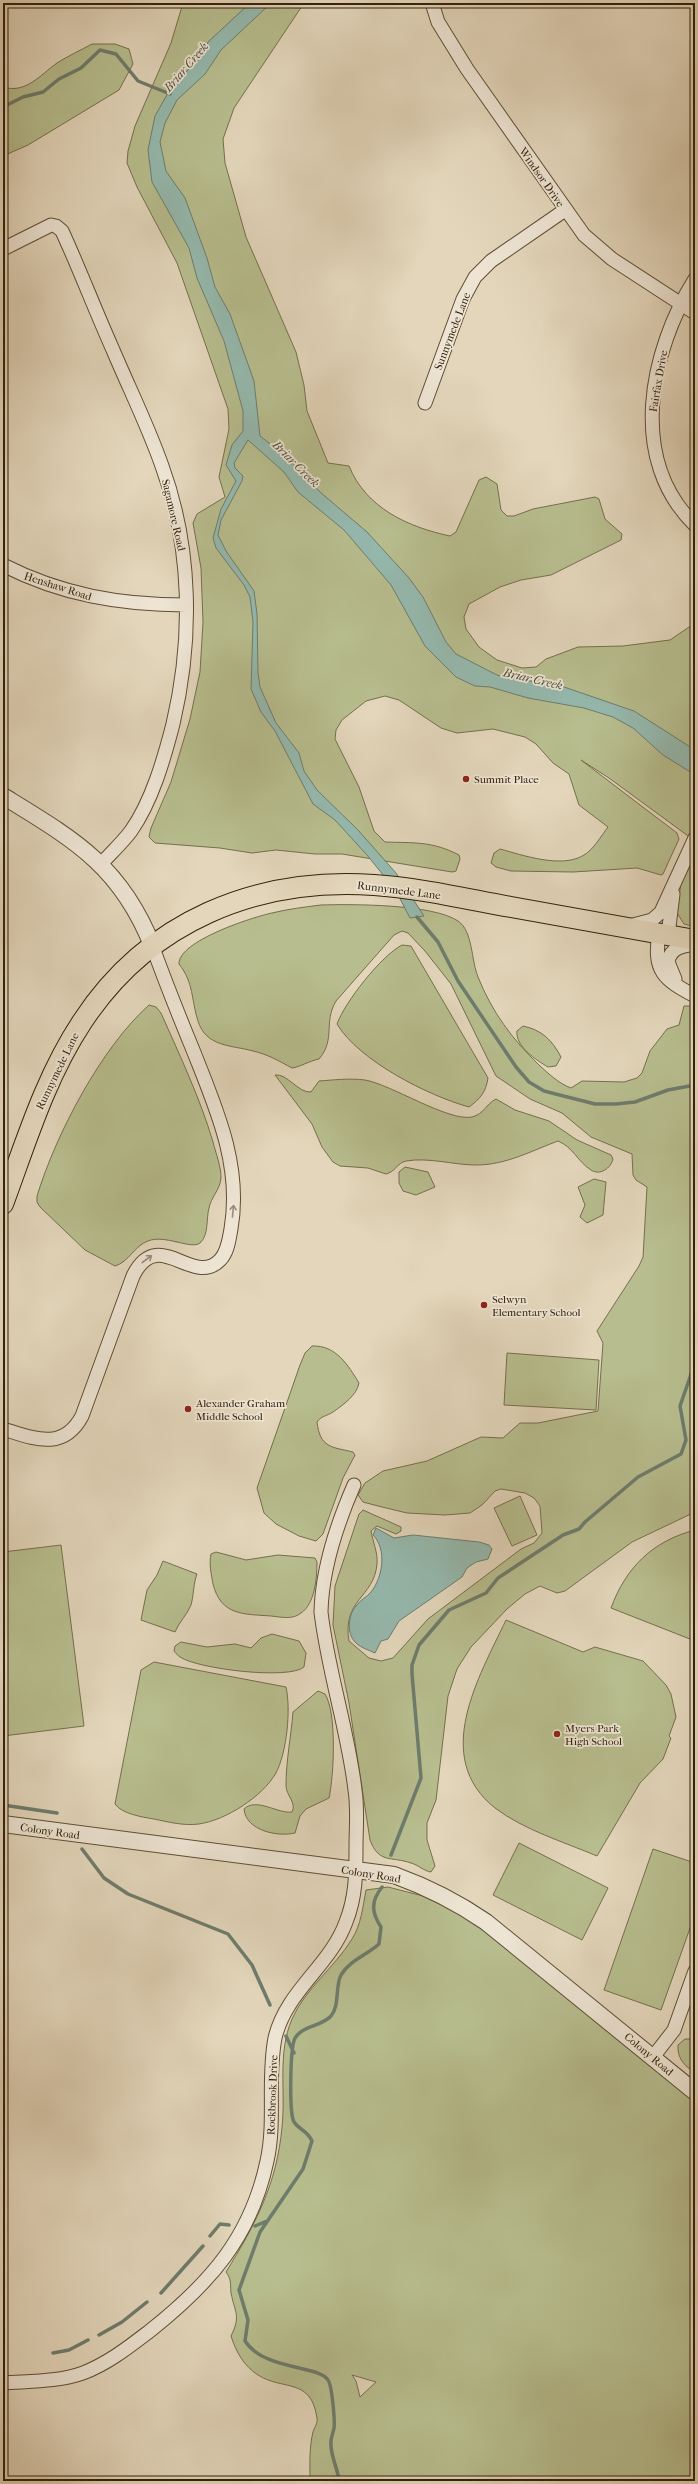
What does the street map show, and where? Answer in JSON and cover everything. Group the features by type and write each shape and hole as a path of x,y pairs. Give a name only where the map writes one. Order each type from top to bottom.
{"main road":[{"name":"Runnymede Lane","path":"3,1204 34,1117 64,1051 108,986 152,945 185,924 229,903 283,888 322,884 388,886 695,940"}],"street":[{"name":"Windsor Drive","path":"432,3 435,17 452,46 565,210 584,235 597,249 695,313"},
{"name":"Sunnymede Lane","path":"425,403 463,299 475,277 492,261 565,210"},
{"name":"Sagamore Road","path":"3,249 51,226 58,227 63,233 163,467 181,540 186,605 183,674 166,750 136,823 122,843 101,864"},
{"name":"Fairfax Drive","path":"695,279 680,304 671,326 659,367 652,407 652,433 667,487 679,508 695,525"},
{"name":"Henshaw Road","path":"3,565 41,582 84,596 132,604 186,605"},
{"path":"3,796 65,834 101,864 127,898 152,945 221,1124 229,1152 234,1187 232,1223 224,1255 214,1264 199,1267 164,1255 149,1256 135,1271 76,1425 64,1435 52,1440 41,1440 3,1429"},
{"path":"617,926 637,925 652,920 661,912 695,838"},
{"path":"673,888 664,934 657,949 661,971 671,983 690,994"},
{"path":"690,994 671,972 668,959 676,948 695,944"},
{"name":"Rockbrook Drive","path":"3,2383 76,2375 111,2359 189,2298 211,2276 227,2256 247,2221 265,2170 272,2128 272,2065 278,2029 290,2002 331,1951 340,1935 352,1905 356,1871 355,1788 321,1612 321,1595 326,1568 354,1485"},
{"name":"Colony Road","path":"3,1824 400,1877 427,1888 463,1906 519,1947 695,2092"},
{"path":"653,2057 674,2030 695,1971"}],"green space":[{"path":"183,3 304,3 234,108 223,139 225,163 246,237 296,352 304,385 307,411 328,463 349,466 356,481 366,493 377,504 390,513 419,527 450,536 456,532 479,480 486,477 497,484 501,510 507,516 514,516 533,509 595,497 599,499 605,519 622,534 621,540 551,575 521,580 500,587 469,604 464,617 466,629 479,647 497,660 522,668 536,667 546,659 578,647 623,646 670,640 695,623 695,841 609,778 581,760 677,833 679,839 663,874 661,875 637,868 573,872 511,871 496,867 491,863 494,853 500,849 542,860 565,861 575,859 584,855 591,849 608,827 579,805 569,774 553,763 536,744 525,737 493,729 457,733 441,728 399,700 385,696 366,701 342,720 336,730 335,739 359,787 374,831 385,842 431,845 449,850 459,855 460,859 456,871 452,872 342,854 315,854 276,850 252,853 220,848 155,843 149,837 151,828 171,782 190,719 200,672 203,622 201,568 193,523 197,514 225,497 219,477 229,429 228,409 177,263 137,187 127,163 128,151 135,126 171,43"},
{"path":"92,44 115,44 129,49 133,64 119,90 28,145 3,156 3,87 19,88 26,86 39,78 57,63"},
{"path":"695,851 695,927 684,924 677,913 681,882"},
{"path":"321,905 371,905 412,908 446,915 458,921 463,926 469,939 478,977 496,1013 520,1045 539,1065 558,1081 571,1088 582,1081 624,1082 637,1078 642,1073 650,1051 667,1029 679,1025 684,1006 695,1006 695,1512 632,1542 565,1591 557,1593 540,1586 525,1594 507,1609 471,1647 457,1669 448,1696 436,1800 427,1823 427,1840 435,1866 431,1872 411,1863 382,1856 377,1853 370,1840 349,1703 333,1625 335,1586 359,1514 363,1510 401,1527 401,1531 396,1534 377,1526 371,1531 377,1560 375,1575 354,1607 350,1616 348,1627 349,1641 369,1658 381,1661 393,1658 428,1619 521,1549 534,1543 542,1533 540,1506 534,1498 525,1493 501,1489 495,1491 482,1505 470,1513 445,1515 407,1513 363,1502 358,1495 365,1483 383,1471 427,1461 481,1437 503,1438 520,1423 538,1423 598,1411 603,1343 597,1331 639,1266 643,1257 647,1187 636,1180 633,1175 632,1154 591,1137 562,1113 530,1099 496,1076 451,984 425,951 408,933 402,931 394,935 336,1001 330,1017 327,1045 319,1059 292,1068 263,1054 220,1044 207,1036 202,1030 198,1021 190,985 179,964 182,955 190,947 203,939 218,931 249,919 296,908"},
{"path":"402,945 411,946 488,1078 482,1095 469,1107 415,1086 378,1064 347,1038 337,1024 356,992 374,969"},
{"path":"149,1005 156,1007 161,1013 189,1077 213,1142 221,1178 219,1186 210,1204 205,1236 200,1243 190,1245 170,1240 155,1239 143,1243 124,1261 115,1266 85,1250 40,1207 37,1202 37,1196 56,1146 82,1093 114,1044 131,1023"},
{"path":"523,1026 536,1030 550,1041 561,1057 556,1066 548,1067 527,1052 517,1037 517,1031"},
{"path":"275,1075 284,1077 302,1089 311,1092 319,1081 348,1079 365,1080 389,1088 435,1109 462,1117 476,1116 496,1099 515,1110 549,1121 577,1140 611,1155 613,1159 608,1168 601,1172 594,1172 586,1167 568,1147 558,1141 518,1157 498,1163 467,1165 415,1160 403,1162 386,1174 368,1168 340,1166 333,1162 322,1147 312,1124"},
{"path":"405,1167 428,1172 435,1187 416,1195 403,1191 399,1183 399,1172"},
{"path":"594,1179 606,1182 603,1215 587,1223 580,1217 585,1205 578,1187"},
{"path":"312,1346 328,1349 335,1353 346,1363 359,1383 356,1392 349,1399 333,1412 322,1417 317,1422 324,1442 333,1447 353,1452 355,1455 343,1478 323,1534 316,1541 299,1536 276,1524 264,1513 257,1488 300,1365 305,1353"},
{"path":"507,1353 599,1360 596,1410 504,1405"},
{"path":"520,1496 537,1535 512,1546 494,1508"},
{"path":"695,1530 695,1641 611,1608 617,1593 625,1580 633,1568 643,1558 666,1541"},
{"path":"61,1545 84,1726 3,1736 3,1552"},
{"path":"216,1552 246,1560 278,1555 315,1558 317,1562 316,1582 312,1597 306,1609 294,1617 287,1618 252,1615 228,1608 217,1594 213,1584 210,1569 210,1558 211,1554"},
{"path":"163,1561 197,1574 191,1605 175,1632 141,1620 147,1590 157,1575"},
{"path":"506,1620 583,1652 595,1647 643,1661 666,1685 671,1694 676,1717 669,1736 671,1738 663,1759 640,1783 597,1856 544,1835 506,1816 495,1808 476,1788 466,1765 463,1741 466,1716 484,1666"},
{"path":"272,1634 299,1641 306,1653 304,1667 295,1671 281,1673 263,1673 223,1669 179,1657 174,1651 175,1646 181,1642 207,1647 235,1644 251,1648 261,1638"},
{"path":"154,1662 286,1687 288,1707 287,1730 283,1754 276,1773 270,1782 253,1799 220,1818 199,1824 176,1823 133,1814 122,1810 115,1804 141,1670"},
{"path":"318,1691 325,1694 329,1703 333,1729 333,1760 329,1798 306,1809 300,1816 295,1833 280,1834 264,1831 250,1823 246,1817 244,1809 249,1806 261,1805 280,1811 292,1812 293,1805 286,1786 293,1712"},
{"path":"519,1843 608,1888 582,1940 493,1895"},
{"path":"653,1849 695,1863 695,1914 661,2010 604,1990"},
{"path":"388,1887 423,1896 468,1918 695,2101 695,2481 310,2481 311,2444 317,2420 314,2405 309,2396 295,2387 267,2380 258,2375 245,2363 235,2348 231,2336 236,2324 236,2314 231,2293 230,2280 226,2272 246,2238 263,2203 270,2186 275,2167 282,2127 283,2059 287,2032 292,2019 304,1998 345,1949 355,1934 358,1928 366,1890","holes":["352,2375 376,2382 360,2397 356,2381"]},
{"path":"685,2039 695,2039 695,2073 682,2062 680,2058 678,2045"}],"water":[{"path":"250,3 271,3 221,50 205,74 177,100 165,123 160,142 166,171 185,198 207,258 215,287 230,314 254,381 260,436 282,453 320,492 367,532 409,578 423,597 446,642 456,654 497,675 564,687 634,711 695,750 695,775 663,755 633,728 613,717 584,708 528,698 490,687 475,686 456,677 425,646 391,585 344,530 298,492 284,472 248,440 234,463 235,468 243,476 242,481 221,520 218,535 226,551 254,591 257,614 258,673 260,687 276,723 299,753 304,771 317,790 358,830 396,873 424,916 410,918 396,891 367,855 335,820 313,804 275,731 261,712 251,689 253,622 250,597 244,585 216,548 213,538 221,509 236,481 226,465 232,445 243,431 243,411 224,341 197,278 189,248 152,182 148,150 155,116 172,86 191,67 208,42"},
{"path":"376,1528 394,1538 413,1535 479,1542 489,1545 492,1549 488,1559 476,1562 467,1568 462,1577 399,1621 388,1639 381,1641 375,1653 356,1643 349,1630 349,1624 353,1610 359,1602 371,1592 381,1571 382,1555 373,1535"}],"waterway":[{"name":"Briar Creek","path":"3,107 23,97 43,92 59,79 81,68 100,50 116,54 138,81 170,94"},
{"path":"417,917 438,942 458,981 516,1067 529,1082 544,1091 595,1104 635,1102 668,1090 695,1085"},
{"path":"391,1855 421,1778 412,1674 412,1665 419,1645 449,1610 486,1593 498,1578 563,1535 579,1529 585,1522 638,1477 681,1454 686,1440 680,1406 695,1363"},
{"path":"3,1805 57,1813"},
{"path":"82,1849 104,1878 128,1894 228,1934 252,1965 270,2005"},
{"path":"339,2481 331,2450 334,2418 332,2396 328,2380 323,2375 278,2363 265,2358 254,2351 245,2341 248,2320 239,2290 260,2232 303,2169 312,2141 310,2137 296,2125 292,2116 291,2067 295,2038 307,2028 327,2020 331,2016 336,2006 338,1984 341,1975 349,1965 379,1944 381,1927 375,1916 374,1902 382,1887"},
{"path":"286,2036 294,2053"},
{"path":"255,2226 267,2221"},
{"path":"210,2236 220,2224 229,2225"},
{"path":"161,2293 203,2246"},
{"path":"99,2335 122,2322 147,2302"},
{"path":"53,2353 69,2350 88,2340"}],"place":[{"name":"Summit Place","path":"466,779"},
{"name":"Selwyn Elementary School","path":"484,1305"},
{"name":"Alexander Graham Middle School","path":"188,1409"},
{"name":"Myers Park High School","path":"557,1734"}]}
